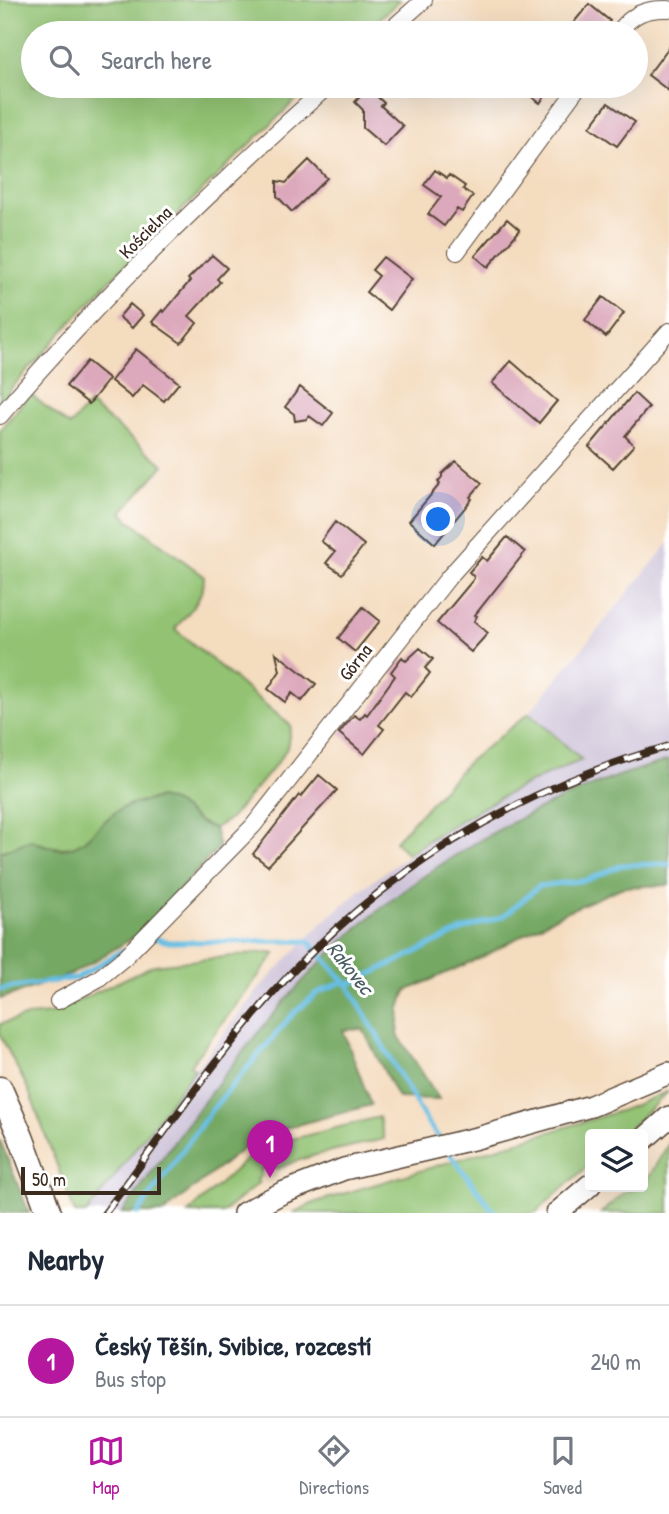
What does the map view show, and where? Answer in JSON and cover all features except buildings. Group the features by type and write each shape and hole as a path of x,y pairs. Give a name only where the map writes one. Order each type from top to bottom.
{"main road":[{"path":"244,1213 282,1193 344,1169 464,1141 591,1106 669,1073"},
{"path":"0,1089 49,1213"},
{"path":"648,1135 669,1116"},
{"path":"558,1213 585,1189"}],"street":[{"path":"400,21 424,0"},
{"path":"628,21 650,8 669,9"},
{"name":"Kościelna","path":"0,416 174,231 315,98"},
{"path":"457,252 570,98"},
{"name":"Górna","path":"58,1001 98,979 125,957 253,826 448,578 669,331"}],"shaded area":[{"path":"669,543 669,760 558,800 510,823 467,848 378,911 284,1002 122,1213 87,1213 172,1098 263,984 321,924 360,890 452,824 547,774 582,761 529,713"}],"green space":[{"path":"0,0 400,0 377,21 21,21 21,98 298,98 106,284 0,401"},
{"path":"30,394 70,426 89,404 164,465 122,512 130,521 204,576 202,591 175,629 291,726 287,748 277,763 230,819 214,828 175,804 145,801 128,805 114,813 83,842 70,847 53,847 31,840 0,852 0,430"},
{"path":"529,713 582,760 536,779 492,802 407,854 395,841 468,762"},
{"path":"669,760 669,885 623,887 561,914 486,955 406,991 400,1008 398,1035 439,1099 398,1098 363,1029 343,1030 371,1105 267,1133 255,1139 164,1213 122,1213 263,1027 323,960 366,921 458,853 509,824 560,799"},
{"path":"160,798 175,803 202,824 214,828 219,847 136,936 72,974 0,999 0,852 31,840 59,849 69,848 85,840 123,808"},
{"path":"276,953 190,1065 195,1069 87,1213 75,1213 28,1089 0,1035 0,1024 28,1016 50,1014 154,965"},
{"path":"669,1091 628,1129 585,1129 585,1168 535,1213 293,1213 316,1202 623,1110"},
{"path":"379,1117 384,1139 317,1155 277,1169 273,1163 261,1169 261,1176 257,1179 259,1183 222,1213 188,1213 249,1157 273,1144"},
{"path":"0,1140 29,1213 0,1213"},
{"path":"669,1143 669,1213 601,1213 625,1192 648,1192 648,1179"}],"waterway":[{"path":"348,985 462,930 504,916 539,886 587,880 622,865 669,864"},
{"name":"Rakovec","path":"148,936 169,942 308,941 348,985 427,1122 442,1142"},
{"name":"Rakovec","path":"0,989 77,978 122,951"},
{"path":"138,1213 210,1112 293,1014 317,993 345,981"},
{"name":"Rakovec","path":"447,1150 495,1213"}],"railway":[{"path":"105,1213 251,1019 314,950 358,910 453,841 504,812 557,786 612,764 669,746"}],"place":[{"name":"Český Těšín, Svibice, rozcestí","path":"270,1178"}]}
